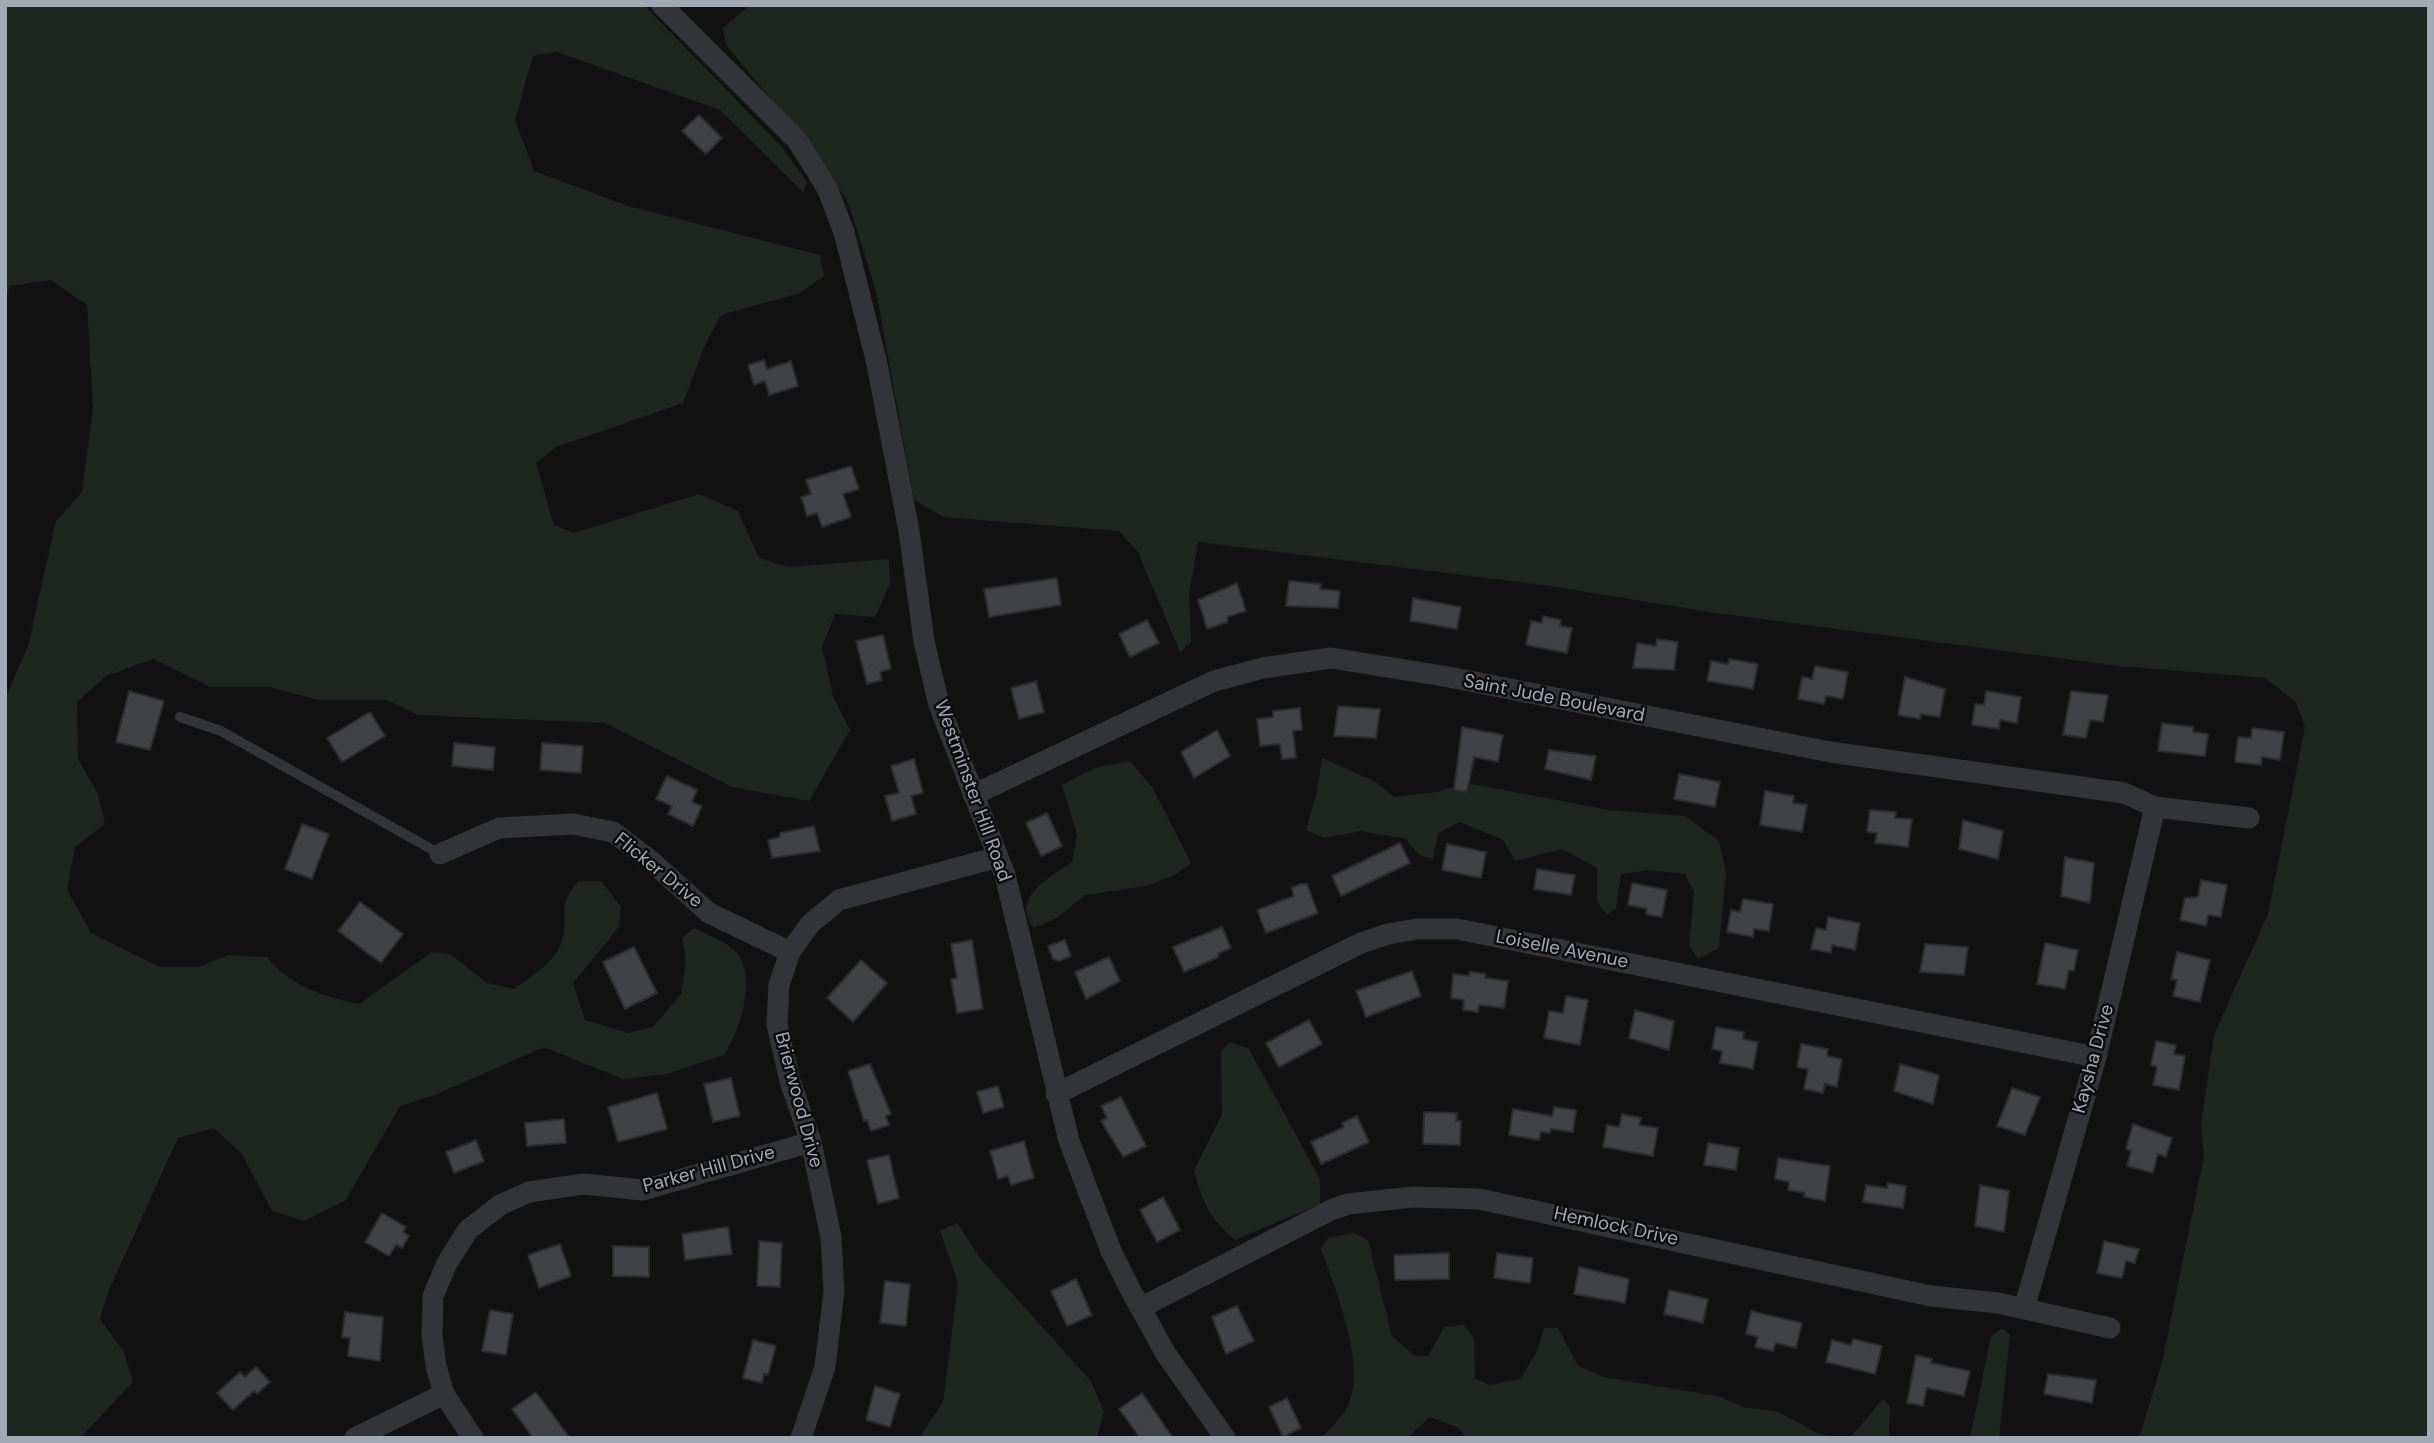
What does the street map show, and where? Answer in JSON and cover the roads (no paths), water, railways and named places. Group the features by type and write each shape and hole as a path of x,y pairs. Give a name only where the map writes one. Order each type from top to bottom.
{"street":[{"name":"Westminster Hill Road","path":"663,5 797,140 817,168 831,199 855,271 861,312 879,375 911,544 924,641 939,705 1005,875 1069,1141 1100,1223 1140,1308 1166,1353 1226,1438"},
{"name":"Saint Jude Boulevard","path":"973,794 1214,681 1263,668 1331,658 1449,677 1817,750 2124,793 2155,807 2249,818"},
{"name":"Kaysha Drive","path":"2024,1309 2096,1057 2155,807"},
{"name":"Flicker Drive","path":"440,854 499,828 573,824 613,832 650,860 709,913 790,951"},
{"name":"Brierwood Drive","path":"800,1438 825,1367 834,1291 831,1237 811,1142 790,1081 777,1025 779,985 790,951 810,924 839,900 998,857"},
{"name":"Loiselle Avenue","path":"1056,1094 1362,943 1388,934 1437,928 1509,939 1747,985 2096,1057"},
{"name":"Parker Hill Drive","path":"473,1438 444,1394 436,1366 432,1335 433,1296 447,1262 468,1230 499,1205 530,1192 583,1184 643,1190 811,1142"},
{"name":"Hemlock Drive","path":"1140,1308 1331,1210 1378,1200 1446,1196 1493,1201 1931,1296 2024,1309 2110,1328"},
{"path":"355,1438 444,1394"}],"lane":[{"path":"180,717 222,731 440,854"}]}
